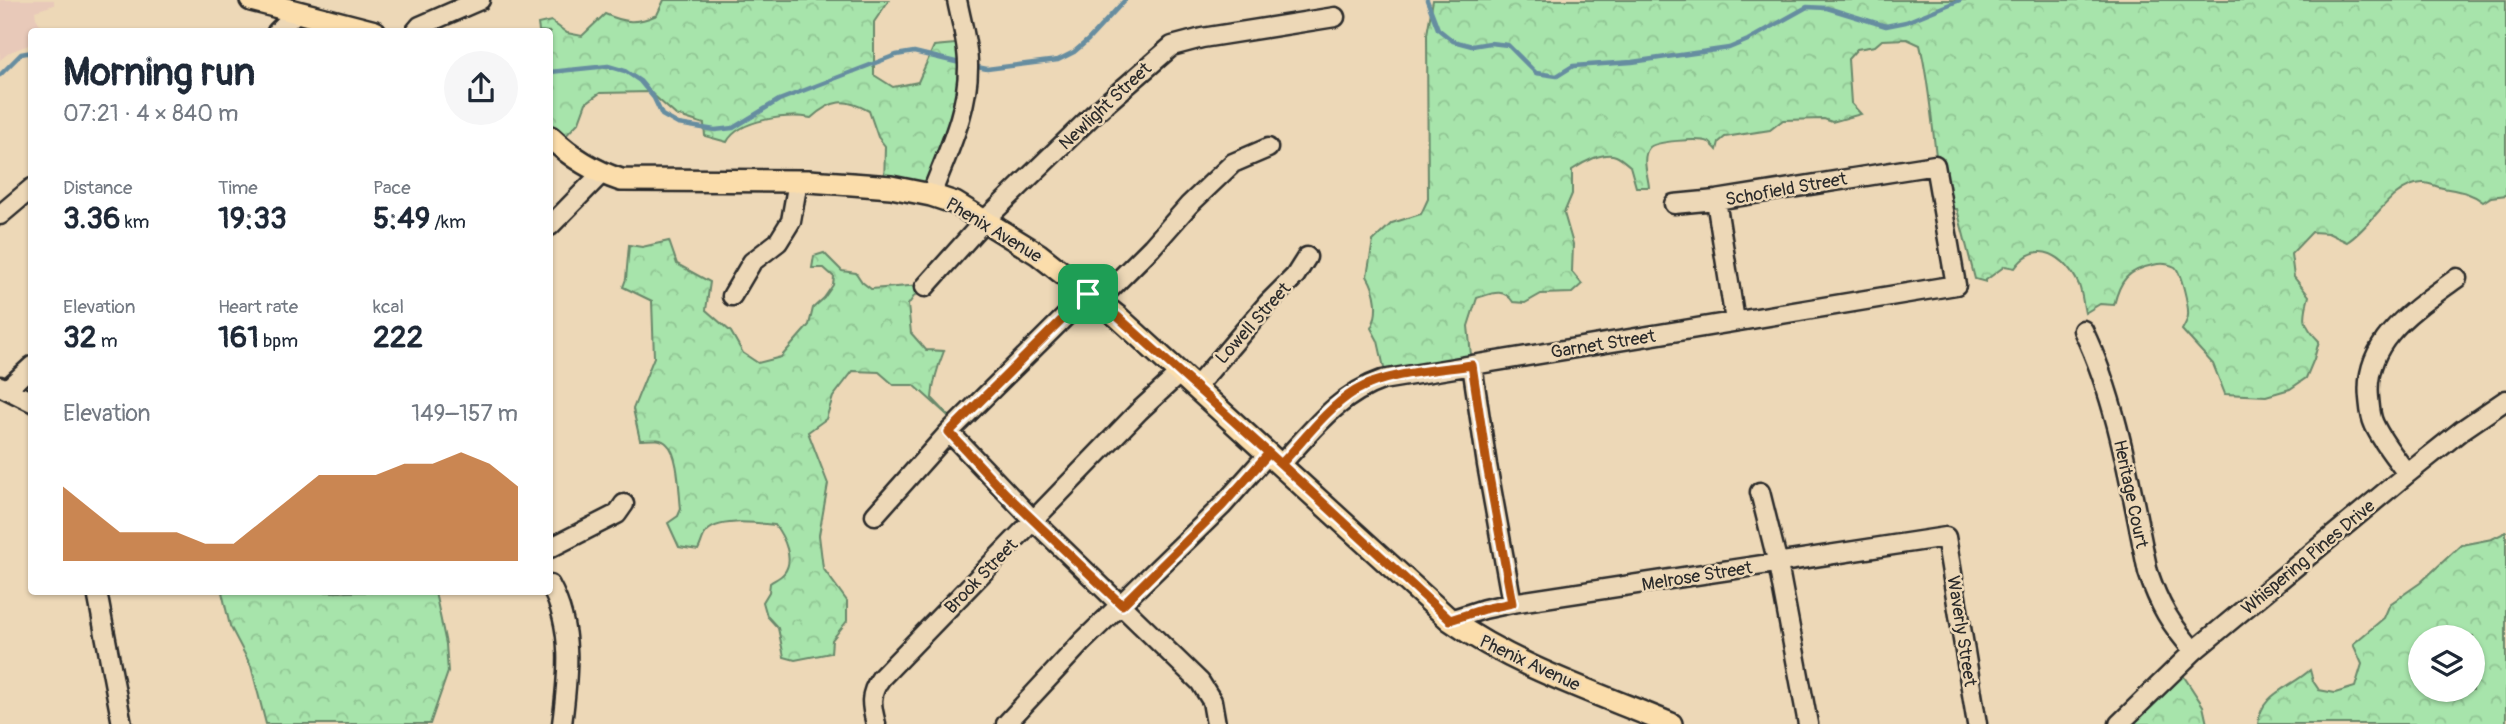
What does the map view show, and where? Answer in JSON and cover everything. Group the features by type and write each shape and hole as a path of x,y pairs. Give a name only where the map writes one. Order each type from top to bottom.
{"main road":[{"path":"250,0 358,28"},
{"name":"Phenix Avenue","path":"553,140 576,159 601,174 621,180 798,181 891,187 955,203 1038,254 1118,317 1450,620 1474,637 1524,662 1671,724"}],"street":[{"path":"418,28 480,0"},
{"path":"931,195 963,111 967,88 968,62 957,0"},
{"path":"280,28 296,13"},
{"name":"Newlight Street","path":"925,287 984,221 1093,115 1172,46 1202,38 1335,17"},
{"path":"875,515 949,432 1092,298 1152,247 1189,205 1233,163 1268,148"},
{"name":"Schofield Street","path":"1735,321 1716,200 1935,164 1956,285"},
{"path":"553,223 601,174"},
{"path":"732,296 752,262 778,242 792,221 798,181"},
{"path":"0,215 28,191"},
{"path":"1674,204 1716,200"},
{"name":"Lowell Street","path":"1187,381 1295,276 1307,257"},
{"path":"2407,474 2384,442 2371,416 2368,390 2371,368 2381,344 2394,327 2457,278"},
{"name":"Garnet Street","path":"1006,724 1082,642 1222,506 1355,391 1382,380 1956,285"},
{"name":"Heritage Court","path":"2083,330 2098,361 2107,391 2148,572 2165,615 2194,651"},
{"path":"1472,365 1512,603"},
{"path":"28,369 2,387 28,400"},
{"name":"Brook Street","path":"876,724 872,690 1139,411 1187,381"},
{"name":"Whispering Pines Drive","path":"2119,724 2194,651 2407,474 2462,430 2506,400"},
{"path":"949,432 1034,521 1205,688 1212,701 1216,724"},
{"path":"1760,492 1778,564 1808,724"},
{"path":"553,546 617,514 624,504"},
{"name":"Melrose Street","path":"1450,620 1512,603 1946,537"},
{"name":"Waverly Street","path":"1946,537 1977,724"},
{"path":"553,593 561,613 568,646 562,724"},
{"path":"98,595 122,724"}],"shaded area":[{"path":"0,0 54,0 54,5 35,11 42,28 28,28 28,45 10,52 0,60"}],"green space":[{"path":"664,0 889,0 874,22 874,75 893,87 918,82 934,46 966,43 970,66 934,192 884,187 885,146 878,137 869,111 846,102 832,104 811,118 777,118 753,123 733,134 727,142 705,136 704,124 676,115 650,92 600,93 586,103 579,122 560,142 553,136 553,28 539,28 538,24 551,21 567,33 582,36 605,14 631,21 657,15"},
{"path":"1433,0 2506,0 2506,195 2491,197 2483,202 2464,192 2427,183 2411,185 2391,198 2347,242 2328,233 2312,232 2291,254 2294,277 2309,296 2305,320 2309,330 2319,341 2306,378 2290,389 2266,396 2225,394 2213,364 2182,330 2188,317 2187,305 2180,275 2175,267 2158,264 2131,273 2122,283 2114,305 2100,304 2085,313 2080,288 2073,275 2067,266 2050,254 2032,254 2015,268 2005,266 1986,282 1975,279 1957,209 1944,209 1920,45 1907,39 1882,40 1875,46 1857,49 1848,59 1851,103 1861,114 1832,122 1824,119 1783,120 1770,130 1725,137 1719,142 1717,150 1709,142 1697,140 1653,146 1645,157 1649,187 1636,187 1630,166 1616,156 1599,156 1572,170 1572,194 1564,213 1573,244 1572,272 1582,284 1572,293 1541,294 1525,303 1513,302 1501,293 1477,298 1468,326 1472,365 1386,377 1378,341 1371,328 1376,302 1367,276 1373,241 1392,223 1421,214 1428,199 1427,34"},
{"path":"669,241 677,264 710,282 706,310 731,332 743,353 758,363 781,357 809,325 813,308 833,285 834,277 824,268 812,268 814,256 824,253 842,271 856,273 871,289 922,285 908,305 911,333 926,350 944,351 932,398 956,423 914,385 894,385 879,372 853,371 833,397 826,419 808,432 828,484 819,535 823,568 847,601 847,621 832,640 831,653 795,660 784,657 778,628 767,616 763,602 769,592 770,583 784,573 788,562 785,542 775,525 737,522 718,525 705,534 698,550 679,547 668,523 678,516 681,509 674,456 667,444 661,440 640,440 633,409 654,357 652,301 623,287 629,245 642,247"},
{"path":"2506,532 2506,724 2258,724 2264,705 2270,698 2310,670 2319,690 2335,693 2355,687 2362,664 2353,644 2384,618 2390,604 2420,583 2461,545 2492,539"},
{"path":"223,595 436,595 446,644 448,672 430,724 266,724 251,666 230,626"},
{"path":"2179,669 2203,706 2207,724 2117,724"}],"waterway":[{"path":"972,66 987,69 1058,60 1074,52 1088,40 1125,0"},
{"path":"1427,0 1438,29 1453,41 1472,46 1490,43 1508,45 1536,73 1557,76 1573,66 1632,62 1729,48 1807,7 1827,8 1886,26 1906,22 1960,0"},
{"path":"553,72 608,66 625,71 640,81 654,98 662,115 678,124 715,130 733,128 779,100 896,55 914,52 964,64"},
{"path":"0,75 21,54 28,53"}],"route":[{"path":"1088,294 949,432 1005,493 1122,605 1222,506 1269,453 1281,464 1355,391 1382,380 1472,365 1512,603 1450,620 1281,464 1274,459 1269,453 1196,387 1118,317 1088,294"}]}
